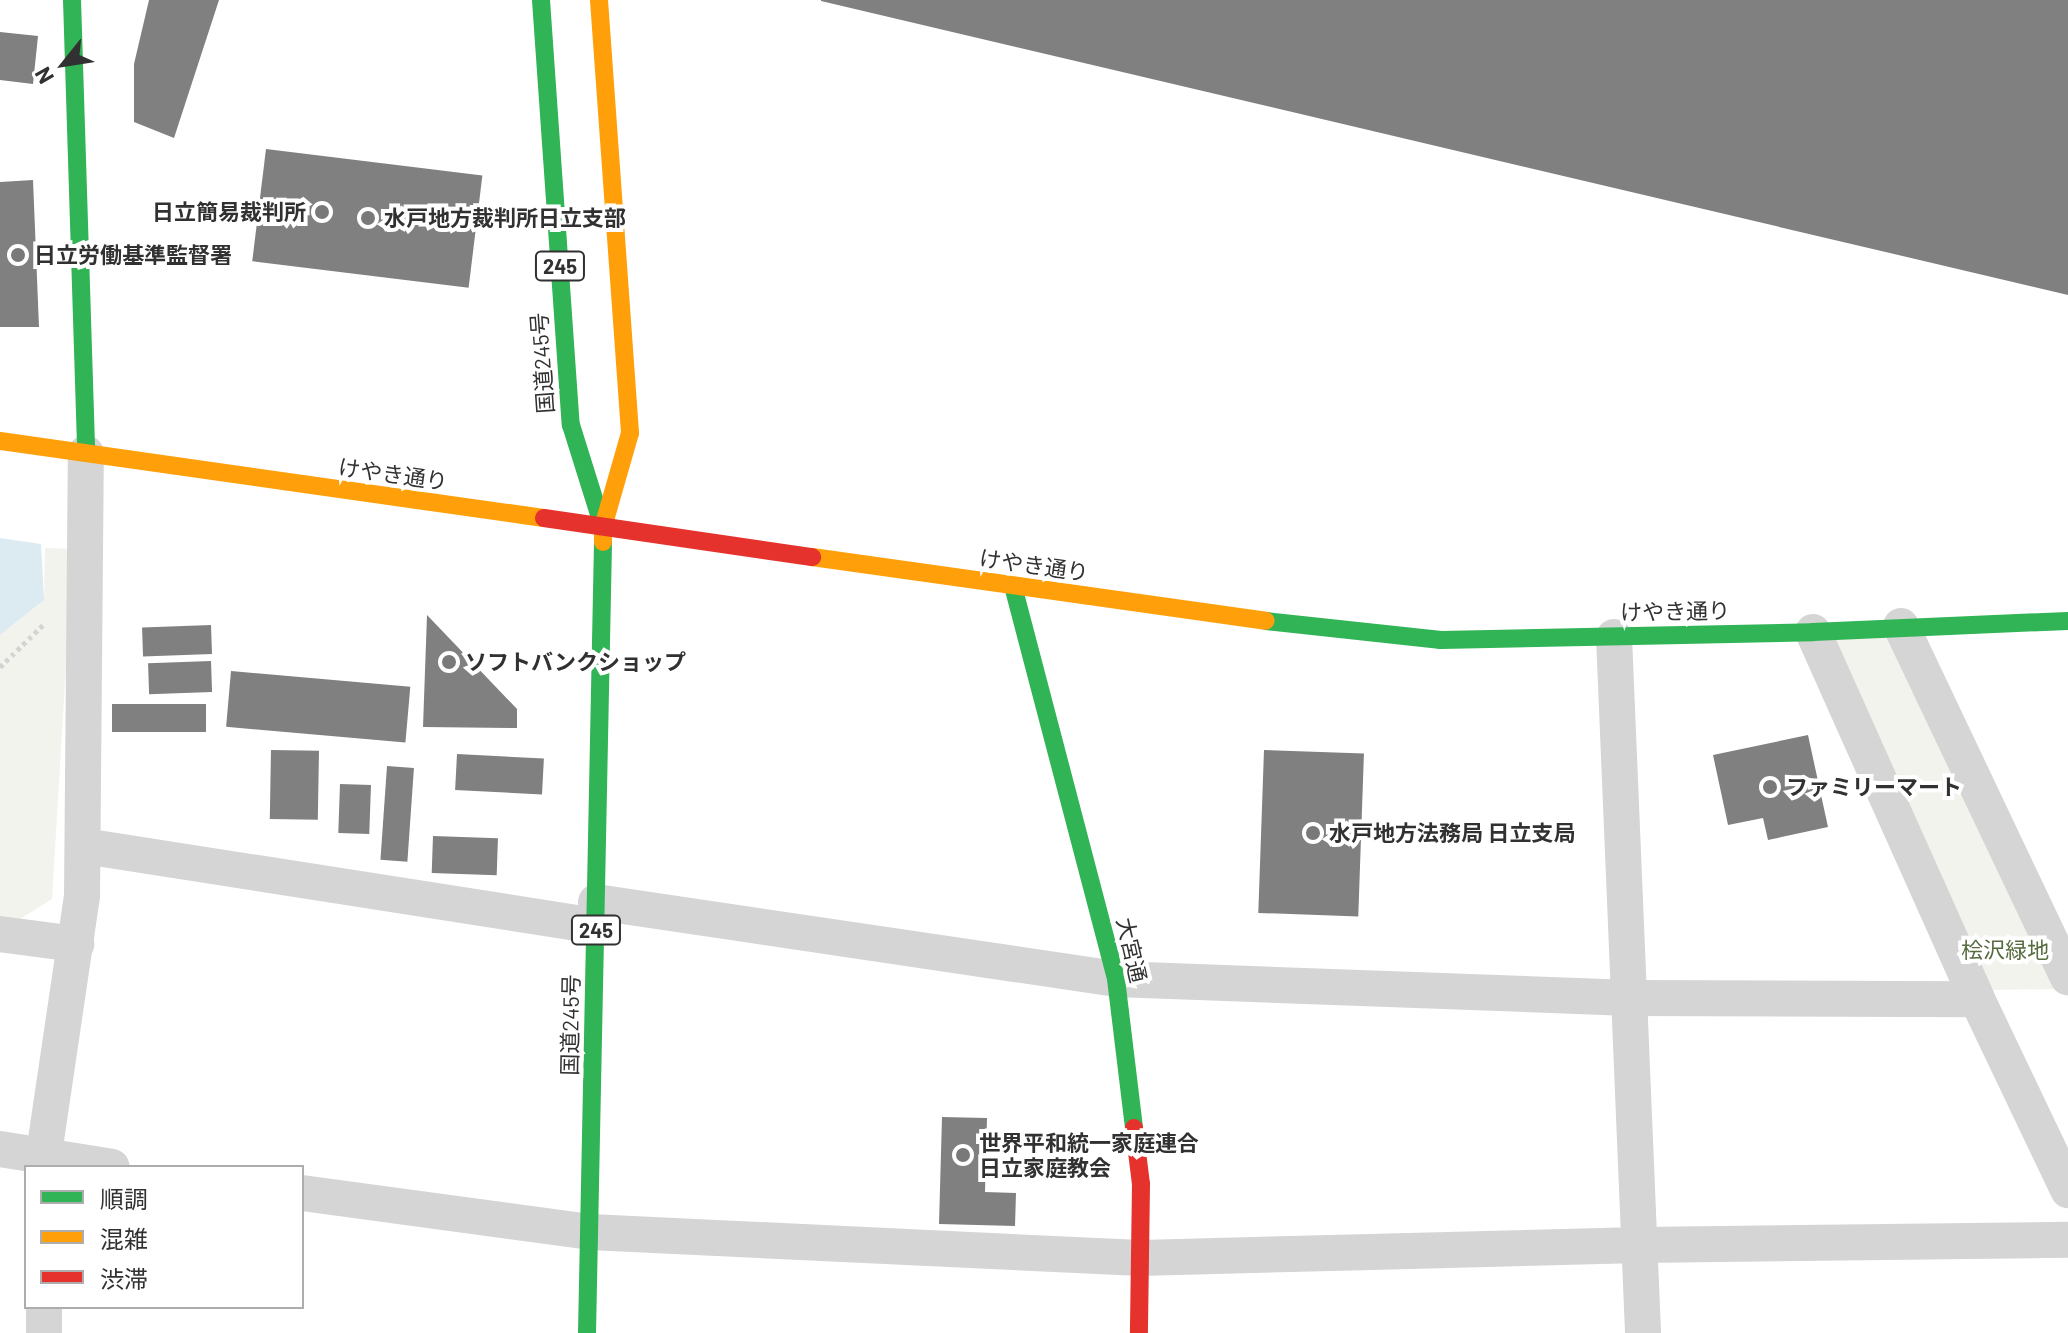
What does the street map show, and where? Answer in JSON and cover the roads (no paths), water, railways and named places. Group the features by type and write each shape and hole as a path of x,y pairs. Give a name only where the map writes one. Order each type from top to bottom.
{"main road":[{"path":"72,0 86,453"},
{"name":"国道245号","path":"541,0 571,425 603,527"},
{"name":"国道245号","path":"587,1333 603,527 630,433 599,0"},
{"name":"けやき通り","path":"0,441 1336,631 1441,640 1813,632 2068,621"},
{"name":"大宮通","path":"1013,586 1116,979 1141,1184 1139,1333"}],"street":[{"path":"42,1162 76,944 84,846 86,453"},
{"path":"1901,626 2068,977"},
{"path":"1813,632 1977,999 2068,1190"},
{"path":"1614,637 1643,1333"},
{"path":"84,846 1116,979 1631,998 1977,999"},
{"path":"0,934 76,944"},
{"path":"0,1149 42,1162 84,1165"},
{"path":"304,1193 590,1232 1140,1258 1640,1245 2068,1240"},
{"path":"44,1309 44,1333"}],"place":[{"name":"日立簡易裁判所","path":"322,212"},
{"name":"水戸地方裁判所日立支部","path":"368,218"},
{"name":"日立労働基準監督署","path":"18,255"},
{"name":"ソフトバンクショップ","path":"449,662"},
{"name":"ファミリーマート","path":"1770,787"},
{"name":"水戸地方法務局 日立支局","path":"1313,833"},
{"name":"世界平和統一家庭連合 日立家庭教会","path":"963,1155"}],"park label":[{"name":"桧沢緑地","path":"2005,950"}]}
